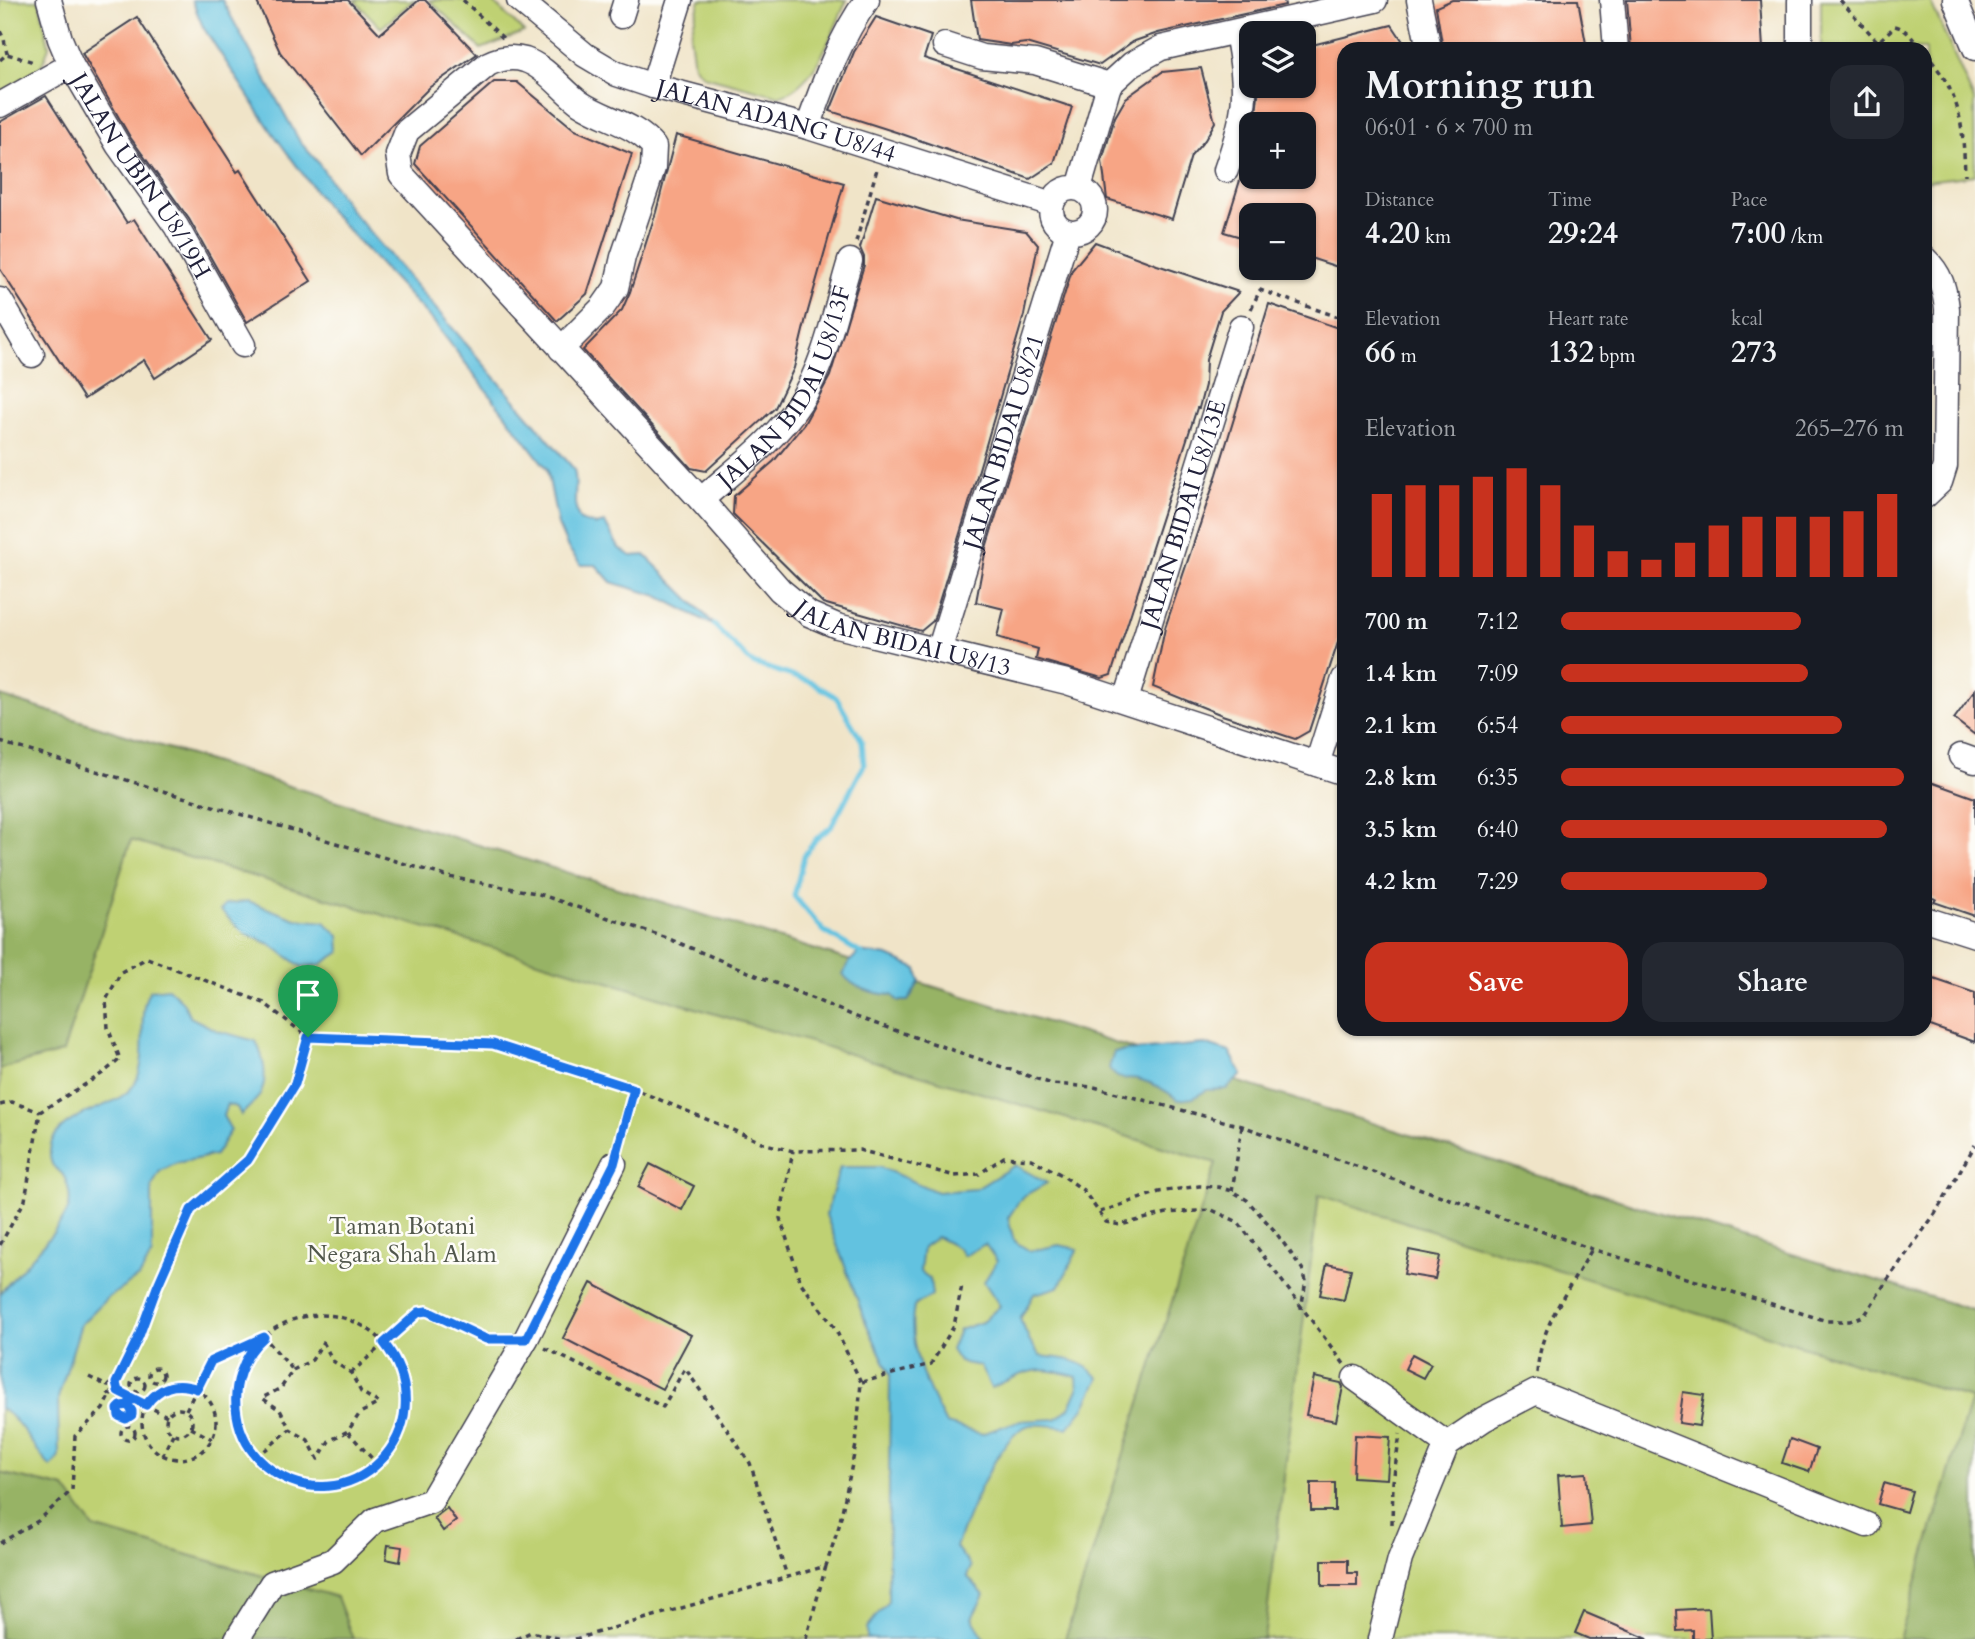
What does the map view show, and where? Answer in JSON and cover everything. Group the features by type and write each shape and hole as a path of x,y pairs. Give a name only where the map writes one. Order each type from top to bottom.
{"street":[{"name":"JALAN UBIN U8/19H","path":"49,0 71,65 124,154 176,226 243,345"},
{"name":"JALAN ADANG U8/44","path":"519,0 601,66 653,86 808,127 1052,204"},
{"path":"653,86 680,0"},
{"path":"808,127 835,56 867,0"},
{"path":"1079,188 1109,85 1132,64 1161,48 1375,0"},
{"path":"1419,0 1428,42"},
{"path":"1612,0 1615,42"},
{"path":"1800,0 1800,42"},
{"path":"1955,0 1975,48"},
{"path":"1226,170 1245,107 1246,85 1237,33"},
{"path":"945,45 982,57 1035,62 1109,85"},
{"name":"JALAN BIDAI U8/13","path":"525,60 504,58 488,64 407,131 400,146 398,163 401,174 701,500 780,590 809,614 836,626 1035,673 1126,700 1337,771"},
{"path":"525,60 579,102 602,116 638,131 654,146 653,168 623,257 616,288 602,308 561,348"},
{"path":"0,105 71,65"},
{"path":"1065,188 1079,188 1091,195 1096,208 1095,215 1088,227 1082,231 1068,232 1052,218 1052,204 1059,192 1065,188"},
{"name":"JALAN BIDAI U8/21","path":"939,651 1068,232"},
{"name":"JALAN BIDAI U8/13F","path":"701,500 768,440 800,402 818,364 850,261"},
{"path":"1932,267 1939,275 1945,290 1947,309 1945,466 1940,482 1932,489"},
{"path":"0,300 32,355"},
{"name":"JALAN BIDAI U8/13E","path":"1126,700 1241,327"},
{"path":"1317,764 1337,702"},
{"path":"1932,921 1975,935"},
{"path":"237,1639 272,1583 333,1561 375,1520 431,1502 526,1339 614,1164"},
{"path":"1355,1378 1447,1444"},
{"path":"1380,1639 1400,1559 1447,1444 1484,1419 1536,1392 1867,1525"}],"path":[{"path":"463,0 525,60"},
{"path":"1840,0 1877,42"},
{"path":"1879,42 1895,26 1907,31 1916,42"},
{"path":"0,31 8,54"},
{"path":"0,60 8,54"},
{"path":"8,54 42,65"},
{"path":"1932,63 1952,93 1962,121 1965,175"},
{"path":"850,261 883,151"},
{"path":"1241,327 1260,290 1337,317"},
{"path":"0,743 449,877 536,893 667,938 859,1018 1052,1083 1094,1087 1242,1126 1592,1249 1827,1321 1850,1321 1865,1315 1936,1214 1975,1145"},
{"path":"0,1245 25,1200 40,1112 67,1094 101,1077 120,1059 108,1028 106,1000 121,972 147,958 264,1003 308,1037 493,1044 634,1089 766,1144 793,1151 859,1150 955,1176 979,1174 1004,1157 1031,1159 1062,1175 1083,1190 1106,1222 1120,1225 1167,1213 1212,1210 1238,1222 1355,1378"},
{"path":"167,1416 118,1391 116,1383 139,1336 191,1210 248,1160 295,1084 308,1037"},
{"path":"614,1164 634,1089"},
{"path":"0,1105 12,1102 40,1112"},
{"path":"1232,1191 1242,1126"},
{"path":"793,1151 780,1218 801,1283 835,1328 861,1382 856,1445 838,1526 806,1639"},
{"path":"1100,1212 1159,1192 1199,1186 1219,1186 1232,1191 1247,1200 1274,1230 1303,1270 1306,1281 1301,1309"},
{"path":"1536,1392 1538,1351 1556,1306 1592,1249"},
{"path":"861,1382 932,1364 954,1326 962,1284"},
{"path":"351,1373 419,1312 427,1311 486,1339 526,1339 663,1407 685,1368 750,1463 787,1576"},
{"path":"186,1410 211,1361 264,1337 284,1323 298,1318 328,1315 356,1322 369,1329 384,1343 398,1363 403,1377 406,1407 398,1436 391,1449 377,1464 358,1478 344,1483 314,1486 285,1479 257,1458 244,1438 239,1424 236,1394 243,1365 250,1352 264,1337"},
{"path":"264,1337 293,1370"},
{"path":"323,1342 333,1361 351,1373 361,1392 379,1404 360,1413 348,1432 329,1441 318,1460 308,1440 290,1429 280,1410 262,1398 281,1388 293,1370 312,1360 323,1342"},
{"path":"135,1392 131,1386 134,1379 138,1378 147,1380 156,1382 160,1381 162,1370 151,1369 148,1375 147,1380 145,1388 139,1393 135,1392"},
{"path":"89,1377 107,1386 116,1383"},
{"path":"187,1385 204,1394 215,1410 216,1430 207,1447 191,1458 172,1459 162,1456 154,1450 144,1434 142,1424 146,1405 159,1391 187,1385"},
{"path":"107,1386 110,1394"},
{"path":"110,1394 118,1391"},
{"path":"128,1405 135,1392"},
{"path":"0,1543 38,1521 72,1490 75,1436 103,1409 110,1394"},
{"path":"126,1419 132,1415 128,1405"},
{"path":"126,1419 119,1416 118,1409 128,1405"},
{"path":"175,1409 186,1410 192,1418 191,1428 183,1434 173,1434 166,1426 167,1416 175,1409"},
{"path":"1400,1559 1391,1533 1393,1482 1406,1414"},
{"path":"126,1419 128,1426 135,1432 135,1436 129,1440 122,1437 121,1433 124,1427 128,1426"},
{"path":"191,1428 212,1439"},
{"path":"257,1458 290,1429"},
{"path":"348,1432 377,1464"},
{"path":"162,1456 173,1434"},
{"path":"575,1639 826,1566"},
{"path":"516,1639 531,1632 562,1639"}],"green space":[{"path":"0,0 39,0 49,47 39,72 0,92"},
{"path":"354,0 414,0 381,28"},
{"path":"429,0 491,0 524,32 481,49"},
{"path":"700,0 847,0 829,42 813,69 804,81 779,96 704,76 694,66 690,36"},
{"path":"1821,0 1930,0 1974,100 1975,175 1932,180 1932,42 1821,42"},
{"name":"Taman Botani Negara Shah Alam","path":"0,696 1975,1311 1975,1639 0,1639"},
{"path":"0,696 1975,1311 1975,1639 1899,1639 1971,1399 1319,1195 1264,1639 1065,1639 1216,1163 131,840 63,1052 0,1069"},
{"path":"0,1473 65,1488 94,1528 337,1597 353,1639 0,1639"}],"water":[{"path":"192,0 222,0 300,142 317,161 349,208 574,469 575,500 580,520 596,525 605,523 619,548 631,556 645,555 717,627 658,596 611,582 596,565 581,565 568,548 558,525 547,469 433,321 330,211 272,132 203,27"},
{"path":"248,901 296,919 325,922 339,936 340,952 320,965 302,967 270,944 244,933 220,910 226,904"},
{"path":"859,952 888,956 917,969 920,981 908,1001 898,1001 892,995 865,990 847,979 843,974"},
{"path":"168,988 183,1002 190,1017 218,1031 256,1041 264,1067 263,1088 258,1098 241,1115 237,1107 227,1104 223,1116 231,1130 215,1155 177,1163 160,1171 152,1186 152,1254 140,1276 106,1299 81,1324 58,1398 59,1457 51,1467 22,1428 0,1408 0,1293 49,1238 69,1206 66,1182 51,1160 50,1149 54,1137 65,1125 119,1098 135,1083 142,1060 143,1010 146,999 150,990"},
{"path":"1204,1044 1230,1052 1242,1075 1226,1089 1207,1090 1193,1098 1178,1100 1149,1083 1138,1079 1119,1078 1109,1068 1114,1052"},
{"path":"1015,1165 1047,1183 1022,1197 1008,1218 1014,1241 1030,1251 1059,1245 1078,1249 1059,1287 1034,1294 1020,1319 1040,1356 1079,1363 1099,1378 1084,1408 1068,1428 1030,1425 1019,1431 996,1459 976,1498 956,1547 971,1567 967,1576 984,1595 972,1618 985,1639 867,1639 867,1628 888,1601 890,1374 866,1323 826,1215 840,1167 880,1167 937,1192 976,1189","holes":["937,1237 958,1248 964,1256 985,1244 997,1261 984,1282 1000,1306 982,1322 959,1330 951,1350 959,1362 980,1366 991,1388 1032,1371 1051,1371 1077,1377 1078,1389 1070,1407 1056,1419 1018,1421 982,1434 946,1424 920,1367 912,1321 914,1306 932,1295 930,1279 920,1271 923,1247"]}],"building":[{"path":"256,0 348,0 380,34 419,0 425,0 477,54 430,87 361,156 280,52"},
{"path":"971,0 1284,0 1285,5 1158,33 1132,42 1100,65 1026,43 1011,45 977,40"},
{"path":"1452,0 1578,0 1586,42 1442,42 1436,7"},
{"path":"1627,0 1760,0 1763,42 1630,42"},
{"path":"137,17 311,281 247,322 189,219 130,137 82,53"},
{"path":"876,17 931,36 924,58 1072,107 1054,163 1030,179 830,111 854,52"},
{"path":"1392,25 1403,42 1337,42 1337,267 1316,260 1316,203 1239,203 1239,236 1224,232 1239,183 1239,189 1316,189 1316,112 1256,112 1258,98 1316,98 1316,44"},
{"path":"1201,68 1215,122 1205,140 1191,156 1172,219 1107,199 1102,161 1115,117 1126,98 1162,72"},
{"path":"494,82 517,82 575,130 632,154 587,294 557,321 415,164 420,146"},
{"path":"46,96 127,223 134,219 212,340 155,378 144,360 84,399 0,269 0,122"},
{"path":"676,135 844,183 794,368 775,408 706,471 691,468 583,350 622,310 630,292 656,212"},
{"path":"876,196 956,220 1026,231 1038,245 1024,315 965,517 933,621 921,631 823,603 733,514 734,496 774,461 804,424 830,376 864,265 860,248"},
{"path":"1095,242 1239,292 1221,311 1206,360 1205,385 1199,408 1111,675 1102,678 1036,659 1038,649 997,637 1004,609 976,602 986,548 1072,270"},
{"path":"1269,304 1337,328 1337,645 1309,731 1295,739 1222,715 1153,687 1165,628 1217,474"},
{"path":"1975,690 1975,735 1954,719"},
{"path":"1932,783 1975,798 1975,916 1934,902 1936,899 1932,898"},
{"path":"1932,978 1975,993 1975,1042 1932,1027"},
{"path":"650,1164 694,1186 682,1210 638,1187"},
{"path":"1409,1250 1440,1256 1435,1279 1404,1274"},
{"path":"1327,1264 1351,1269 1344,1300 1320,1295"},
{"path":"591,1283 691,1335 662,1389 563,1338"},
{"path":"1412,1354 1431,1364 1423,1378 1405,1369"},
{"path":"1314,1377 1341,1383 1343,1387 1336,1421 1306,1415"},
{"path":"1683,1392 1704,1395 1699,1426 1679,1423"},
{"path":"1355,1435 1390,1437 1387,1479 1353,1477"},
{"path":"1790,1439 1817,1449 1809,1472 1782,1463"},
{"path":"1586,1473 1591,1525 1562,1528 1558,1475"},
{"path":"1311,1483 1335,1483 1335,1511 1311,1511"},
{"path":"1884,1483 1912,1491 1906,1512 1878,1504"},
{"path":"447,1508 456,1521 443,1531 434,1518"},
{"path":"388,1545 402,1547 400,1562 386,1559"},
{"path":"1322,1560 1348,1560 1348,1573 1357,1573 1357,1586 1322,1586"},
{"path":"1709,1608 1711,1639 1693,1639 1693,1630 1677,1631 1676,1610"},
{"path":"1584,1612 1648,1639 1589,1639 1575,1633"}],"waterway":[{"path":"714,625 752,663 811,682 836,697 862,741 864,765 831,827 816,839 804,856 794,896 824,931 862,954"}],"route":[{"path":"308,1037 295,1084 248,1160 191,1210 139,1336 116,1383 118,1391 132,1398 128,1405 132,1415 126,1419 119,1416 118,1409 128,1405 132,1398 146,1405 159,1391 168,1387 187,1385 197,1389 211,1361 264,1337 250,1352 238,1379 236,1409 244,1438 257,1458 285,1479 314,1486 329,1486 358,1478 370,1470 382,1460 398,1436 406,1407 406,1392 398,1363 384,1343 419,1312 427,1311 486,1339 526,1339 614,1164 634,1089 493,1044 308,1037"}]}
